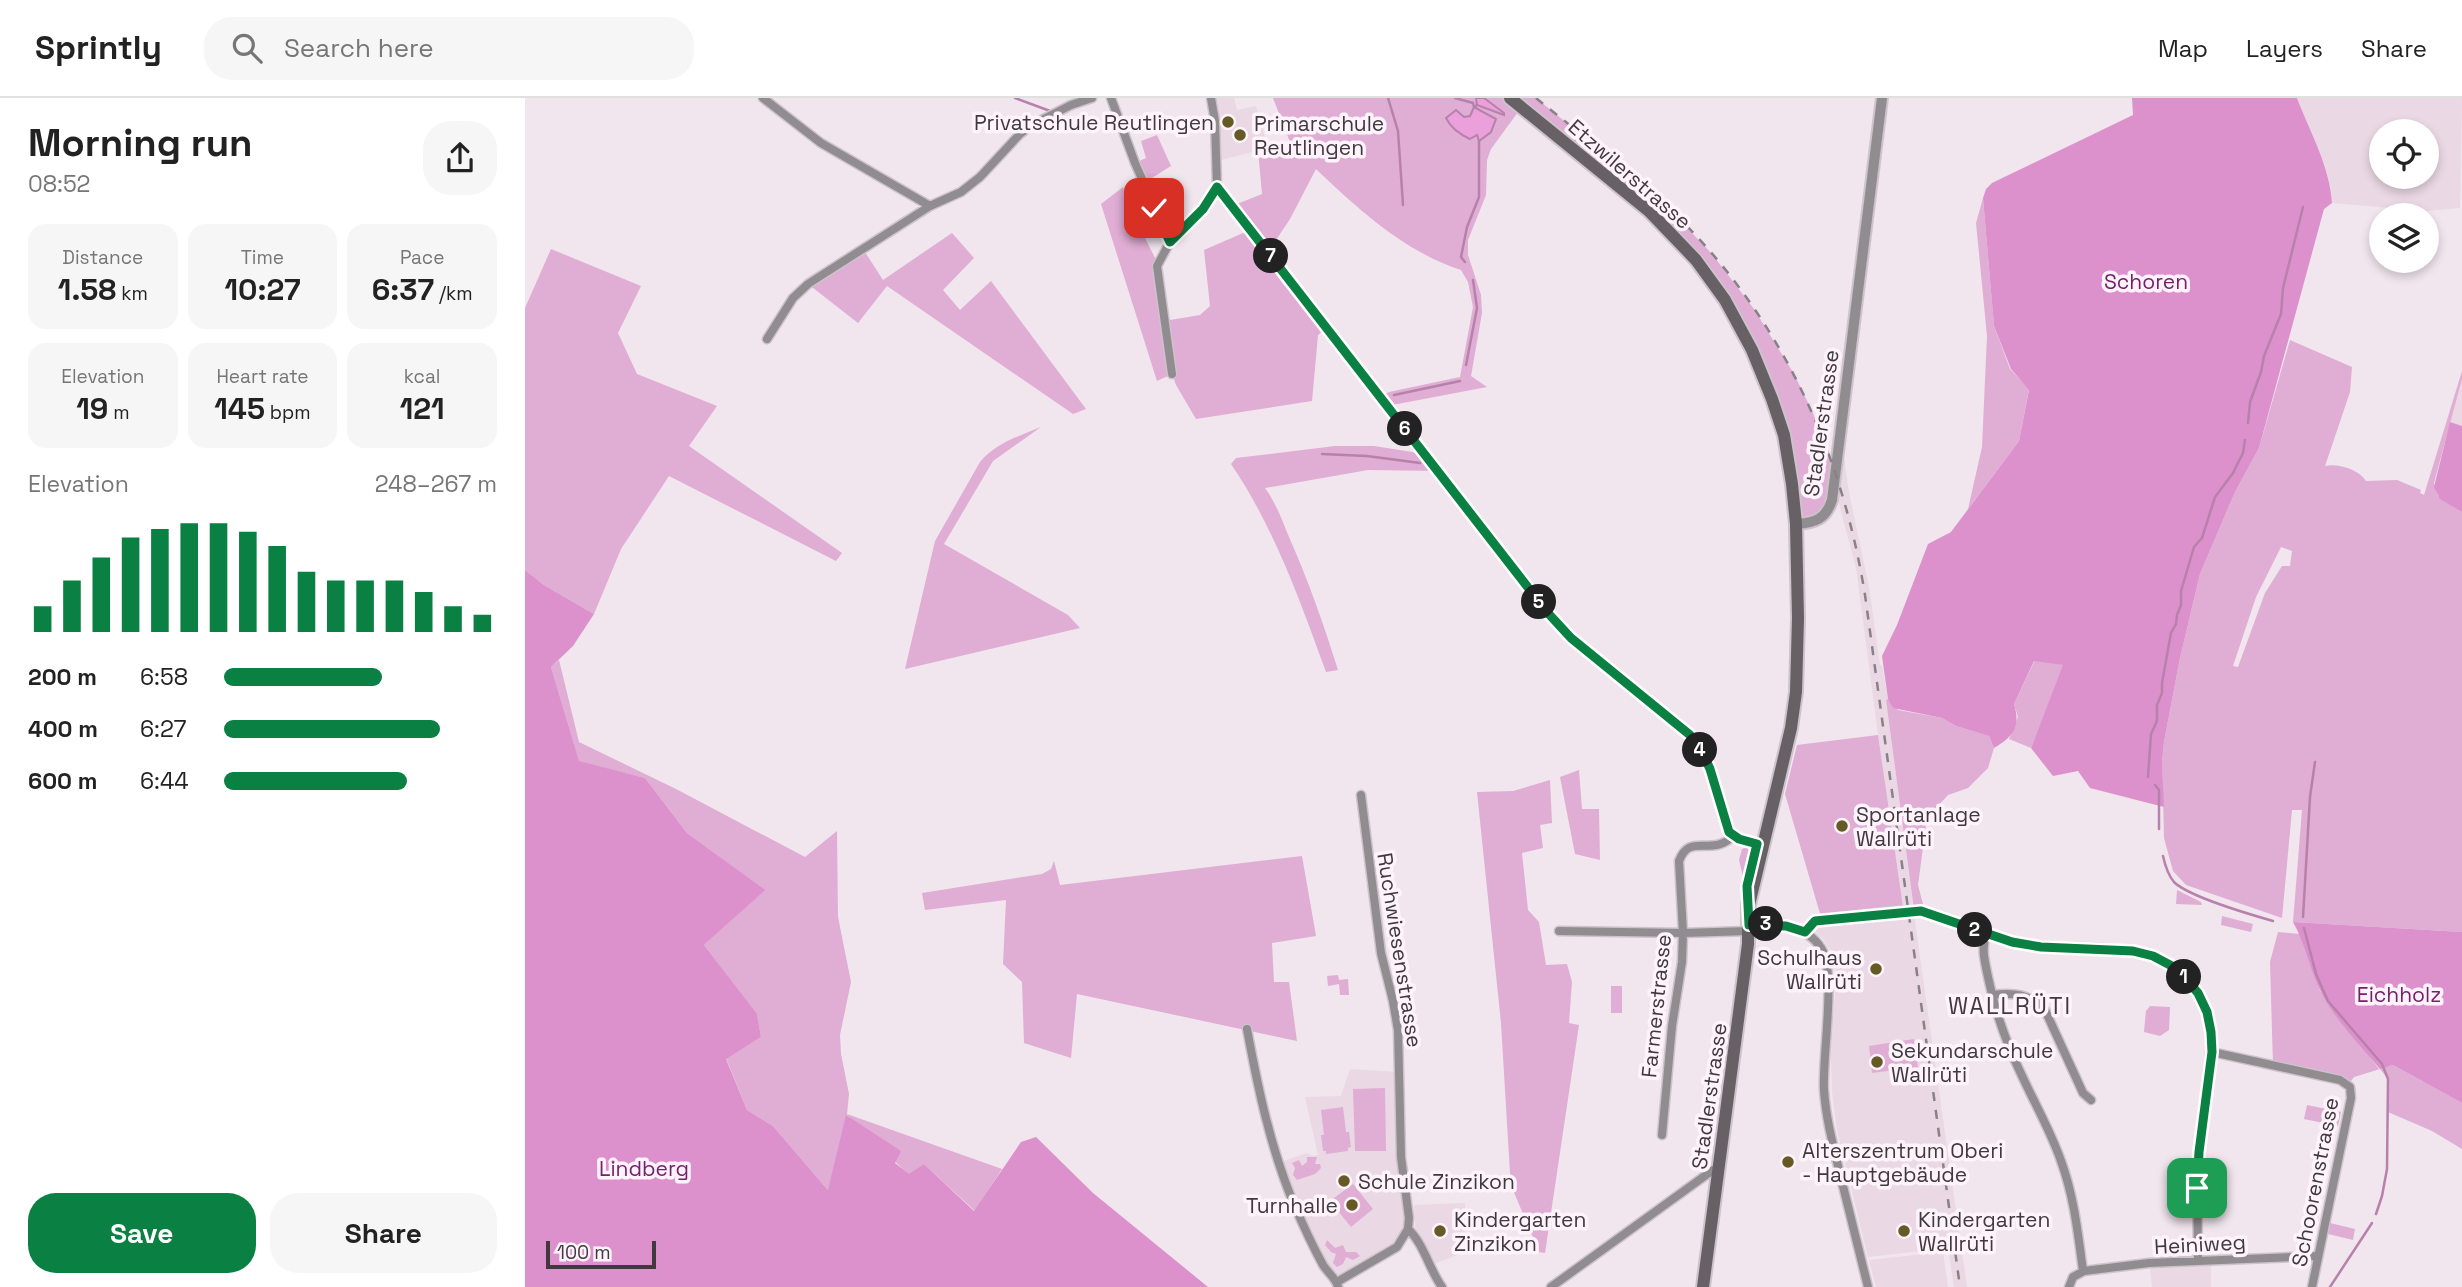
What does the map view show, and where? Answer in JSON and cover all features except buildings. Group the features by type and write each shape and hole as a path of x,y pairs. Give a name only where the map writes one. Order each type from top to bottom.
{"main road":[{"name":"Etzwilerstrasse","path":"1510,98 1649,211 1688,251 1725,300 1757,361 1784,435 1796,524"},
{"name":"Stadlerstrasse","path":"1703,1287 1749,928 1748,909 1760,845 1791,729 1796,692 1796,524"}],"street":[{"path":"763,98 821,144 930,206"},
{"path":"767,339 785,309 808,284 930,206 961,192 980,177 1030,126 1071,105 1093,98"},
{"path":"1111,98 1170,242"},
{"path":"1172,374 1157,266 1170,242 1203,209 1217,187 1215,121 1211,98"},
{"name":"Stadlerstrasse","path":"1796,524 1821,519 1832,500 1882,98"},
{"path":"1217,187 1547,612 1571,638 1690,735 1710,769 1732,836 1760,845"},
{"name":"Ruchwiesenstrasse","path":"1361,795 1381,953 1398,1030 1401,1157 1408,1229"},
{"name":"Farmerstrasse","path":"1662,1135 1672,1026 1682,962 1679,862 1683,851 1690,847 1719,846 1732,836"},
{"path":"1805,932 1815,921 1917,911 1933,914 1986,935 2041,947 2133,951 2162,960 2184,977 2200,997 2211,1026 2212,1052 2198,1159 2199,1261"},
{"path":"1559,931 1683,933 1786,926 1805,932 1822,949 1829,965 1824,1045 1824,1090 1828,1123 1868,1287"},
{"path":"1986,935 1983,946 1992,995 2010,1050 2048,1127 2064,1168 2074,1207 2083,1271 2071,1278 2069,1287"},
{"path":"1992,995 2022,994 2039,1003 2045,1010 2083,1093 2091,1100"},
{"path":"1247,1030 1263,1110 1278,1163 1328,1273 1338,1284 1397,1247 1408,1229 1416,1236 1429,1266 1443,1287"},
{"name":"Schoorenstrasse","path":"2212,1052 2342,1081 2349,1085 2351,1098 2312,1287"},
{"path":"1551,1287 1641,1224 1692,1184 1710,1172 1718,1171"},
{"name":"Heiniweg","path":"2083,1271 2149,1263 2318,1256"}],"shaded area":[{"name":"Primarschule Reutlingen","path":"1211,98 1234,98 1237,110 1256,106 1268,148 1217,161"},
{"path":"1273,98 1536,98 1672,212 1712,254 1754,309 1794,374 1836,469 1826,514 1796,524 1792,484 1752,350 1681,242 1521,108 1491,149 1487,160 1486,195 1468,240 1468,255 1481,295 1482,313 1471,376 1487,387 1387,406 1380,397 1389,392 1460,377 1473,307 1468,282 1461,270 1421,252 1383,228 1316,169 1290,219 1268,252 1327,328 1318,335 1312,401 1196,419 1172,374 1157,381 1101,204 1123,187 1155,258 1164,321 1200,315 1210,306 1204,250 1250,230 1232,206 1262,194 1258,150 1290,142"},
{"path":"1476,98 1484,98 1504,115 1477,105"},
{"path":"2297,98 2462,98 2460,208 2439,210 2439,203 2369,203 2369,206 2332,203 2331,189"},
{"path":"1474,107 1496,119 1491,132 1479,141 1477,135 1470,139 1459,133 1446,118 1456,110 1464,117 1470,116"},
{"path":"1157,135 1171,166 1144,183 1135,163 1146,158 1141,141"},
{"path":"1983,198 1994,326 2010,369 2029,389 2019,441 1968,509 1982,447 1987,336 1976,223"},
{"path":"952,233 974,258 943,290 960,310 991,281 1086,409 1073,414 887,286 858,323 808,284 863,249 883,280"},
{"path":"551,249 641,286 618,333 637,374 717,406 689,446 842,553 836,561 669,476 621,549 594,614 544,585 525,570 525,308"},
{"path":"2290,340 2352,367 2350,392 2325,466 2348,468 2366,481 2397,480 2421,490 2420,493 2424,495 2462,371 2434,483 2438,496 2462,512 2462,932 2293,922 2302,810 2292,810 2282,918 2186,885 2173,871 2164,838 2162,762 2180,658 2200,574 2235,492 2259,448","holes":["2281,547 2292,551 2290,566 2282,566 2265,593 2238,667 2233,666 2256,597"]},
{"path":"2462,379 2462,426 2450,422"},
{"path":"1041,427 993,461 944,544 1068,615 1080,628 905,669 935,541 986,455 1016,437"},
{"name":"Sekundarschule Wallrüti","path":"1842,442 1888,699 1886,701 1919,950 1967,1287 1954,1287 1948,1248 1868,1257 1837,1130 1831,1055 1836,974 1833,954 1815,932 1818,927 1904,917 1856,568 1831,474"},
{"path":"1335,446 1374,446 1425,454 1438,471 1368,470 1265,488 1281,518 1327,636 1338,670 1326,672 1273,539 1231,464 1236,458"},
{"path":"559,660 579,742 676,789 805,857 837,831 838,917 851,982 840,1035 849,1094 847,1114 1002,1169 975,1211 924,1164 909,1175 847,1115 829,1191 773,1126 747,1110 726,1058 761,1037 757,1015 704,945 764,890 687,833 645,778 579,762 551,667"},
{"path":"2035,660 2064,665 2031,748 2009,739 2018,717 2014,704"},
{"path":"1886,700 1898,710 1942,718 1956,726 1989,736 1994,748 1988,768 1968,788 1948,795 1927,818 1918,885 1925,912 1914,910"},
{"name":"Sportanlage Wallrüti","path":"1878,735 1903,907 1821,917 1785,794 1797,745"},
{"path":"1579,770 1582,809 1599,809 1600,860 1575,854 1560,777"},
{"path":"1550,780 1552,823 1540,825 1543,848 1522,853 1528,910 1539,922 1546,965 1567,964 1572,982 1569,1023 1579,1025 1545,1253 1539,1252 1513,1190 1510,1173 1501,1023 1477,792 1513,791"},
{"path":"1749,846 1752,848 1744,881 1739,860 1742,849"},
{"path":"1302,856 1316,936 1272,943 1274,982 1289,982 1297,1041 1077,994 1071,1058 1024,1043 1022,982 1003,964 1006,900 925,910 922,893 1042,874 1051,869 1054,861 1060,885"},
{"path":"2177,890 2201,902 2202,905 2176,904"},
{"path":"2222,916 2253,924 2251,932 2221,925"},
{"path":"2278,932 2300,934 2320,991 2379,1069 2393,1065 2462,1103 2462,1149 2432,1131 2388,1112 2388,1079 2380,1069 2354,1077 2348,1085 2273,1065 2270,962"},
{"path":"1338,975 1339,980 1348,979 1349,995 1340,995 1339,984 1328,986 1327,976"},
{"path":"1611,986 1622,986 1622,1013 1611,1013"},
{"path":"2150,1006 2170,1007 2169,1030 2160,1036 2144,1032 2146,1011"},
{"path":"1914,1039 1918,1067 1872,1073 1869,1046"},
{"name":"Schule Zinzikon","path":"1350,1069 1399,1072 1409,1218 1404,1238 1337,1282 1328,1273 1278,1163 1307,1153 1318,1155 1305,1097 1341,1096"},
{"path":"1385,1088 1386,1151 1355,1151 1353,1089"},
{"path":"2307,1105 2341,1112 2338,1126 2304,1119"},
{"path":"1343,1107 1351,1147 1348,1151 1326,1154 1326,1151 1323,1151 1321,1135 1324,1135 1321,1110"},
{"path":"1307,1157 1317,1157 1315,1164 1320,1164 1321,1168 1315,1174 1297,1180 1293,1175 1295,1168 1292,1163 1299,1160 1302,1166 1307,1162"},
{"name":"Turnhalle","path":"1353,1184 1373,1209 1351,1227 1330,1201"},
{"name":"Kindergarten Zinzikon","path":"1465,1203 1465,1252 1429,1266 1416,1236 1414,1205"},
{"path":"2330,1223 2355,1229 2353,1240 2328,1234"},
{"path":"1327,1240 1335,1248 1343,1245 1346,1252 1356,1252 1360,1256 1353,1260 1346,1257 1343,1264 1337,1267 1333,1263 1336,1254 1325,1245"},
{"path":"1943,1252 1948,1287 1876,1287 1869,1260"},
{"path":"2211,1264 2211,1287 2152,1287 2150,1267"}],"green space":[{"name":"Schoren","path":"2132,98 2297,98 2328,176 2332,203 2324,209 2259,448 2235,492 2200,574 2164,742 2164,807 2090,788 2078,771 2053,776 2031,748 2063,665 2034,661 2014,704 2017,719 2014,730 1994,748 1989,736 1956,726 1942,718 1893,708 1888,699 1882,656 1928,544 1951,532 2019,441 2029,390 2011,369 1994,326 1983,198 1986,189 1992,183 2133,115"},
{"path":"2450,422 2462,426 2462,512 2440,499 2434,487"},
{"name":"Lindberg","path":"525,570 544,585 594,614 573,646 551,667 579,761 645,778 687,833 765,890 704,945 757,1014 761,1037 726,1059 747,1110 773,1126 828,1190 846,1115 901,1151 895,1163 909,1174 924,1164 974,1211 1021,1142 1036,1137 1093,1193 1208,1287 525,1287"},
{"name":"Eichholz","path":"2293,922 2462,932 2462,1103 2393,1065 2380,1069 2328,1004"}],"waterway":[{"path":"1015,98 1050,111"},
{"path":"1388,98 1398,131 1403,205"},
{"path":"1455,98 1473,103 1474,107 1477,105"},
{"path":"1465,262 1461,257 1467,227 1479,197 1479,141"},
{"path":"2248,423 2250,402 2281,314 2283,288 2303,207"},
{"path":"1466,365 1477,308 1473,280"},
{"path":"1394,395 1460,381"},
{"path":"2148,777 2151,734 2157,721 2157,705 2162,693 2171,633 2181,605 2181,591 2194,547 2202,538 2215,497 2233,473 2243,453 2245,440"},
{"path":"1322,454 1367,456 1420,463"},
{"path":"2303,917 2310,797 2315,762"},
{"path":"2155,785 2159,790 2159,829"},
{"path":"2163,856 2170,876 2181,887 2273,921"},
{"path":"2304,928 2316,974 2328,1001 2382,1064 2388,1079 2387,1169 2376,1214"},
{"path":"2330,1287 2372,1223"}],"railway":[{"path":"1536,98 1609,156 1678,217 1715,257 1748,299 1777,344 1802,391 1841,490 1865,595 1960,1287"}],"place":[{"name":"Privatschule Reutlingen","path":"1228,122"},
{"name":"Primarschule Reutlingen","path":"1240,135"},
{"name":"Sportanlage Wallrüti","path":"1842,826"},
{"name":"Schulhaus Wallrüti","path":"1876,969"},
{"name":"Sekundarschule Wallrüti","path":"1877,1062"},
{"name":"Alterszentrum Oberi - Hauptgebäude","path":"1788,1162"},
{"name":"Schule Zinzikon","path":"1344,1181"},
{"name":"Turnhalle","path":"1352,1205"},
{"name":"Kindergarten Zinzikon","path":"1440,1231"},
{"name":"Kindergarten Wallrüti","path":"1904,1231"}],"district":[{"name":"WALLRÜTI","path":"2010,1006"}],"route":[{"path":"1154,208 1170,242 1203,209 1217,187 1547,612 1571,638 1690,735 1710,769 1729,832 1739,839 1757,844 1747,886 1749,925 1786,926 1805,932 1815,921 1921,911 2012,942 2041,947 2143,953 2162,960 2181,974 2198,993 2204,1005 2212,1036 2197,1188"}]}
